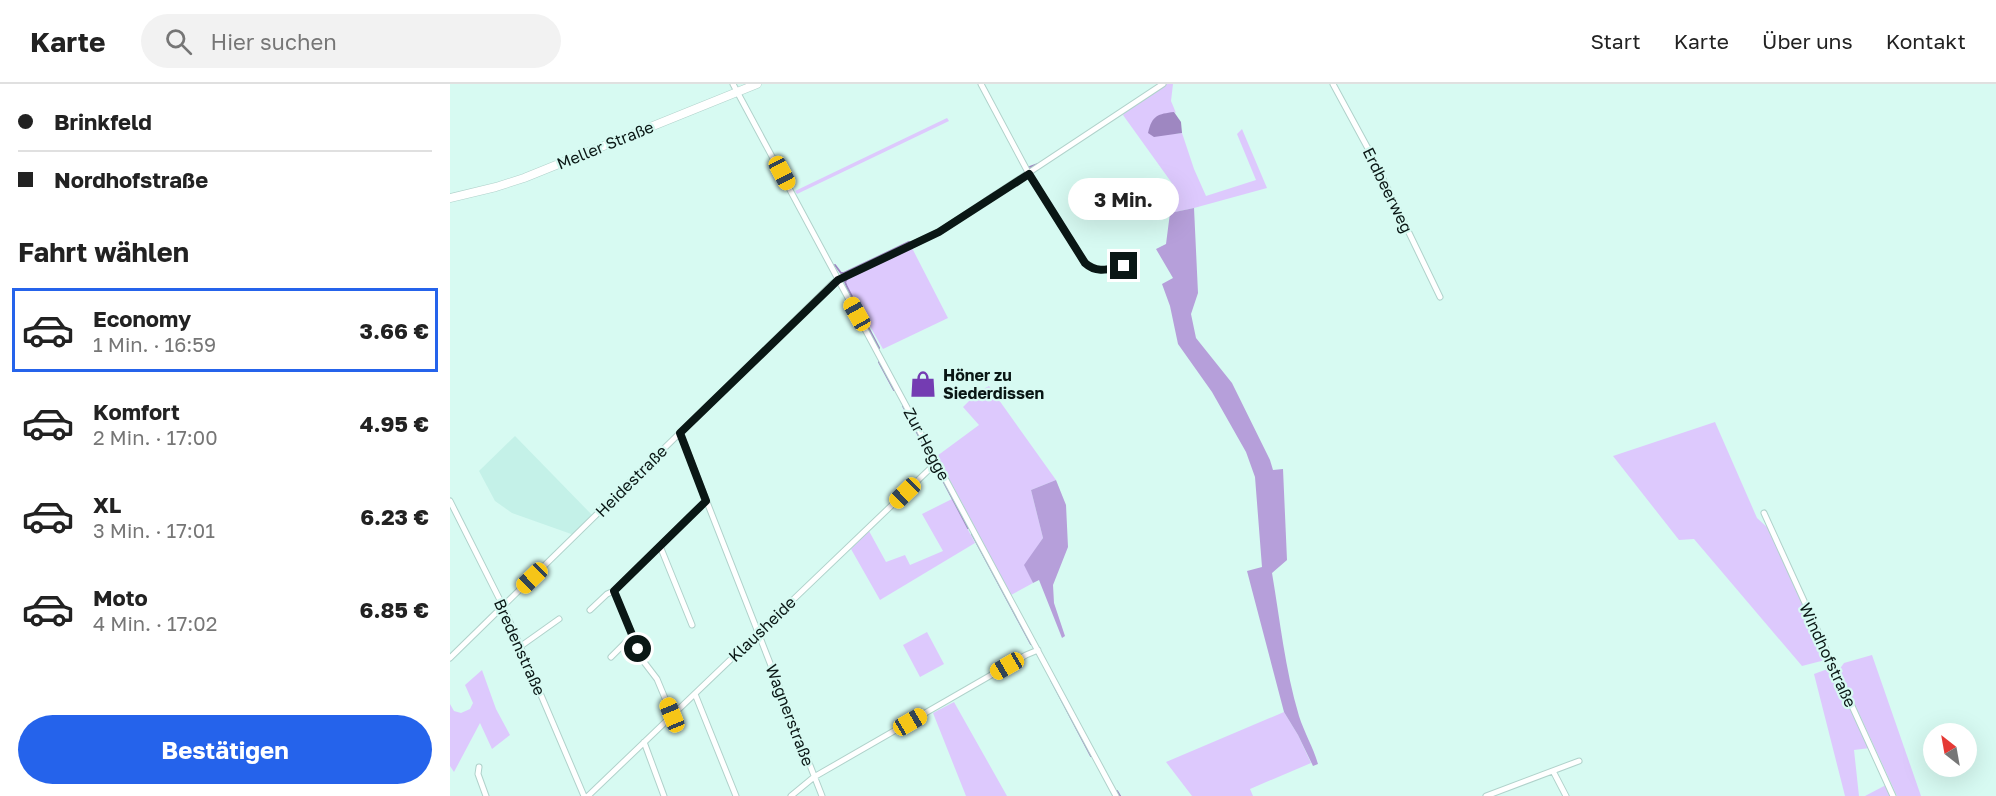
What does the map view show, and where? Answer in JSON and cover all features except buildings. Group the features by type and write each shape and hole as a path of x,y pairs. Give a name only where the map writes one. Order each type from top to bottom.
{"main road":[{"name":"Meller Straße","path":"450,198 524,178 736,88 757,84"}],"street":[{"path":"981,84 1029,174 1085,263 1095,270 1124,266"},
{"name":"Heidestraße","path":"450,658 838,280 939,232 1163,84"},
{"name":"Erdbeerweg","path":"1333,84 1371,154 1440,297"},
{"name":"Zur Hegge","path":"736,88 1116,796"},
{"name":"Wagnerstraße","path":"680,433 822,796"},
{"name":"Klausheide","path":"586,796 937,462"},
{"path":"590,610 607,594 614,591 706,501"},
{"name":"Bredenstraße","path":"450,502 503,606 586,796"},
{"name":"Windhofstraße","path":"1764,513 1893,796"},
{"path":"660,546 692,625"},
{"path":"614,591 644,662 657,679 672,715"},
{"path":"521,646 559,618"},
{"path":"611,657 632,636"},
{"path":"791,796 814,777 1038,650"},
{"path":"695,694 736,796"},
{"path":"644,742 664,796"},
{"path":"1486,796 1579,761"},
{"path":"479,767 478,774 486,796"},
{"path":"1552,771 1566,796"}],"shaded area":[{"path":"1167,84 1173,84 1171,101 1176,113 1174,112 1174,134 1182,133 1206,196 1256,180 1237,134 1242,129 1267,188 1170,213 1174,186 1123,115"},
{"path":"1174,112 1181,122 1182,133 1154,137 1148,133 1156,116"},
{"path":"947,118 949,121 797,194 795,191"},
{"path":"1194,208 1198,293 1191,314 1196,338 1232,383 1273,470 1283,469 1287,560 1272,573 1294,698 1318,764 1313,766 1284,712 1247,571 1262,567 1255,477 1246,452 1212,392 1178,344 1170,306 1162,284 1173,278 1156,249 1166,244 1170,213"},
{"path":"912,248 948,318 883,349 844,281"},
{"path":"989,386 1056,480 1031,490 1043,538 1025,565 1033,583 1011,595 937,456 979,425 963,407 978,392"},
{"path":"1715,422 1757,518 1769,529 1829,659 1802,666 1694,539 1679,540 1613,456"},
{"path":"515,436 593,516 574,535 512,513 495,501 479,471"},
{"path":"1056,480 1066,505 1068,547 1053,585 1054,603 1065,636 1062,638 1039,580 1033,583 1024,565 1043,538 1031,490"},
{"path":"952,499 975,543 880,600 851,549 869,531 886,562 905,555 910,565 943,551 922,514"},
{"path":"927,632 944,664 920,677 903,645"},
{"path":"1872,655 1921,796 1897,796 1839,670 1844,663"},
{"path":"1833,667 1870,748 1854,750 1859,796 1845,796 1814,674"},
{"path":"482,670 496,709 510,735 492,749 480,723 454,772 450,766 450,704 454,711 461,713 470,709 473,703 465,685"},
{"path":"954,702 1007,796 966,796 933,713"},
{"path":"1284,712 1311,763 1250,789 1253,796 1192,796 1166,762"},
{"path":"1886,785 1890,796 1865,796"}],"waterway":[{"path":"1030,167 1038,164"},
{"path":"983,200 995,192"},
{"path":"835,265 841,273 844,273 909,242"},
{"path":"847,279 845,282 847,287 879,348"},
{"path":"879,362 894,390"},
{"path":"903,406 929,455"},
{"path":"938,471 968,528"},
{"path":"972,534 1031,644"},
{"path":"1051,680 1091,756"},
{"path":"1117,791 1120,796"}],"place":[{"name":"Höner zu Siederdissen","path":"923,384"}],"route":[{"path":"638,649 614,591 706,501 680,433 832,284 939,232 1029,174 1090,268 1101,270 1124,266"}]}
